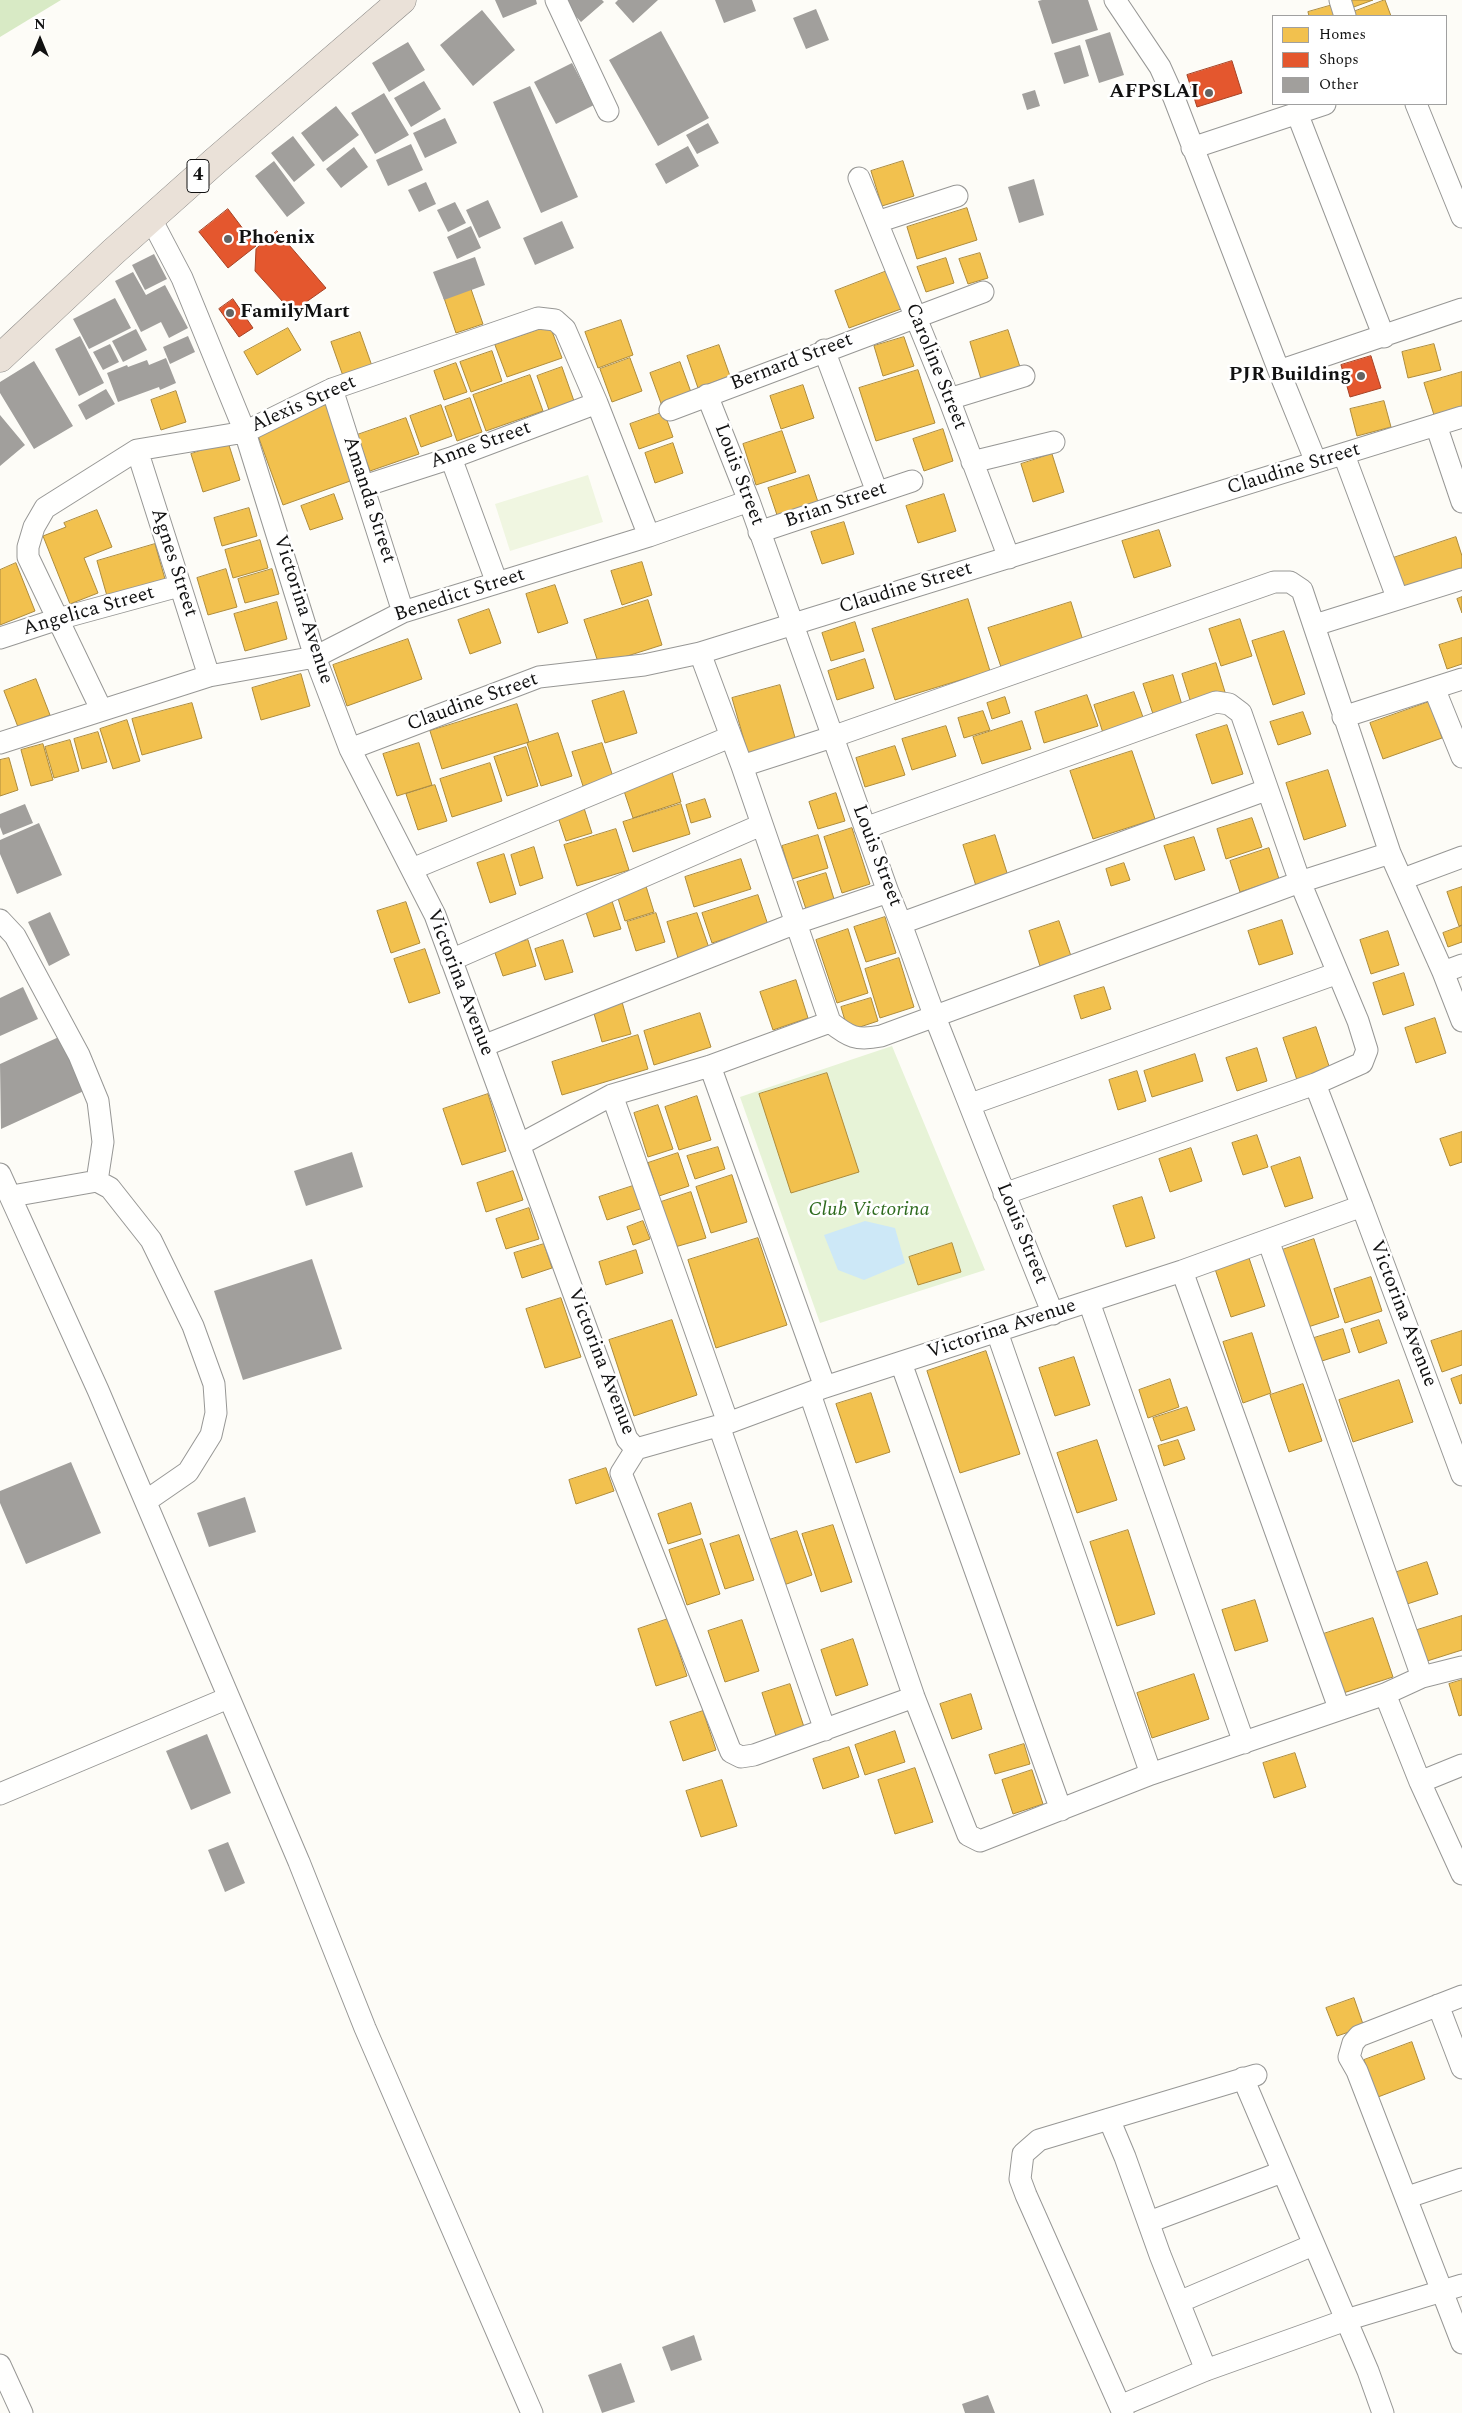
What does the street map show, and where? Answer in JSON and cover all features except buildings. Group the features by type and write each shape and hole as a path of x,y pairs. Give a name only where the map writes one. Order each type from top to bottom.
{"highway":[{"name":"4","path":"0,358 112,252 221,155 402,0"}],"street":[{"path":"556,0 608,111"},
{"path":"1115,0 1160,67 1316,462"},
{"path":"1340,0 1345,15"},
{"path":"1192,148 1322,105"},
{"path":"1416,105 1462,217"},
{"path":"1297,113 1384,337"},
{"name":"Caroline Street","path":"859,178 949,399 1009,558"},
{"path":"877,222 957,196"},
{"name":"Victorina Avenue","path":"151,219 182,278 245,432 315,656 350,749 435,915 627,1439 636,1449 723,1424 817,1390 1182,1271 1362,1206 1461,1465"},
{"name":"Bernard Street","path":"670,410 914,316 983,292"},
{"path":"1279,371 1462,309"},
{"name":"Alexis Street","path":"100,709 28,557 28,547 34,528 45,508 137,450 245,432 332,389 538,318 555,320 566,329 649,536"},
{"path":"824,350 877,492"},
{"path":"949,399 1024,376"},
{"name":"Amanda Street","path":"332,389 403,612"},
{"name":"Louis Street","path":"707,395 760,532 832,737 888,892 902,923 934,1016 971,1104 1004,1194 1053,1314"},
{"name":"Anne Street","path":"364,486 452,458 597,403"},
{"name":"Claudine Street","path":"350,749 539,677 644,665 700,653 1462,417"},
{"path":"1436,425 1462,502"},
{"path":"972,462 1054,442"},
{"name":"Agnes Street","path":"137,450 209,676"},
{"path":"1344,455 1397,597"},
{"path":"452,458 498,583"},
{"name":"Brian Street","path":"760,532 912,481"},
{"name":"Benedict Street","path":"0,743 100,709 209,676 315,656 403,612 649,536 749,502"},
{"path":"1315,625 1397,597 1462,579"},
{"path":"742,766 832,737 1274,582 1290,582 1302,590 1315,625 1343,717 1390,853 1452,968 1462,1021"},
{"name":"Angelica Street","path":"0,638 58,619 179,586"},
{"path":"700,653 742,766 830,1022 848,1036 866,1039 881,1036 1300,882 1390,853"},
{"path":"1343,717 1462,680"},
{"path":"1434,688 1462,757"},
{"path":"865,828 1216,702 1229,704 1241,713 1266,790 1300,882 1358,1021 1367,1050 1362,1063 1315,1084 1004,1194"},
{"path":"412,869 730,737"},
{"path":"902,923 1266,790"},
{"path":"451,960 761,825"},
{"path":"1403,879 1462,857"},
{"path":"483,1046 796,923 888,892"},
{"path":"0,920 15,936 78,1055 98,1100 103,1142 97,1181"},
{"path":"971,1104 1338,973"},
{"path":"519,1145 612,1095 710,1066 830,1022"},
{"path":"710,1066 817,1390 914,1697 968,1835 980,1841 1151,1774 1244,1743 1339,1708 1385,1694 1422,1677 1462,1667"},
{"path":"1315,1084 1362,1206"},
{"path":"612,1095 825,1730"},
{"path":"0,1174 12,1196 146,1501 299,1862 365,2028 532,2413"},
{"path":"12,1196 97,1181 110,1188 151,1240 193,1326 214,1384 216,1413 211,1435 188,1472 146,1501"},
{"path":"1268,1240 1422,1677"},
{"path":"1182,1271 1339,1708"},
{"path":"1089,1302 1244,1743"},
{"path":"997,1332 1151,1774"},
{"path":"901,1363 1061,1810"},
{"path":"636,1449 622,1473 731,1752 741,1757 754,1755 914,1697"},
{"path":"1385,1694 1420,1782 1462,1874"},
{"path":"0,1794 228,1698"},
{"path":"1420,1782 1462,1765"},
{"path":"1462,1996 1359,2036 1352,2043 1349,2057 1357,2070 1408,2197 1462,2343"},
{"path":"1438,2006 1462,2068"},
{"path":"1383,2413 1346,2320 1282,2172 1250,2076 1039,2140 1023,2154 1020,2180 1075,2308 1122,2409 1206,2370 1346,2320 1462,2285"},
{"path":"1109,2119 1206,2370"},
{"path":"1149,2222 1282,2172"},
{"path":"1408,2197 1462,2179"},
{"path":"1179,2302 1313,2245"},
{"path":"0,2365 22,2413"}],"green space":[{"path":"0,0 61,0 0,37"},
{"path":"588,475 603,522 510,551 495,504"},
{"name":"Club Victorina","path":"892,1046 985,1270 820,1323 740,1097"}],"water":[{"path":"865,1221 895,1228 905,1263 864,1280 838,1270 824,1235"}],"place":[{"name":"AFPSLAI","path":"1209,93"},
{"name":"Phoenix","path":"228,239"},
{"name":"FamilyMart","path":"230,313"},
{"name":"PJR Building","path":"1361,376"}]}
